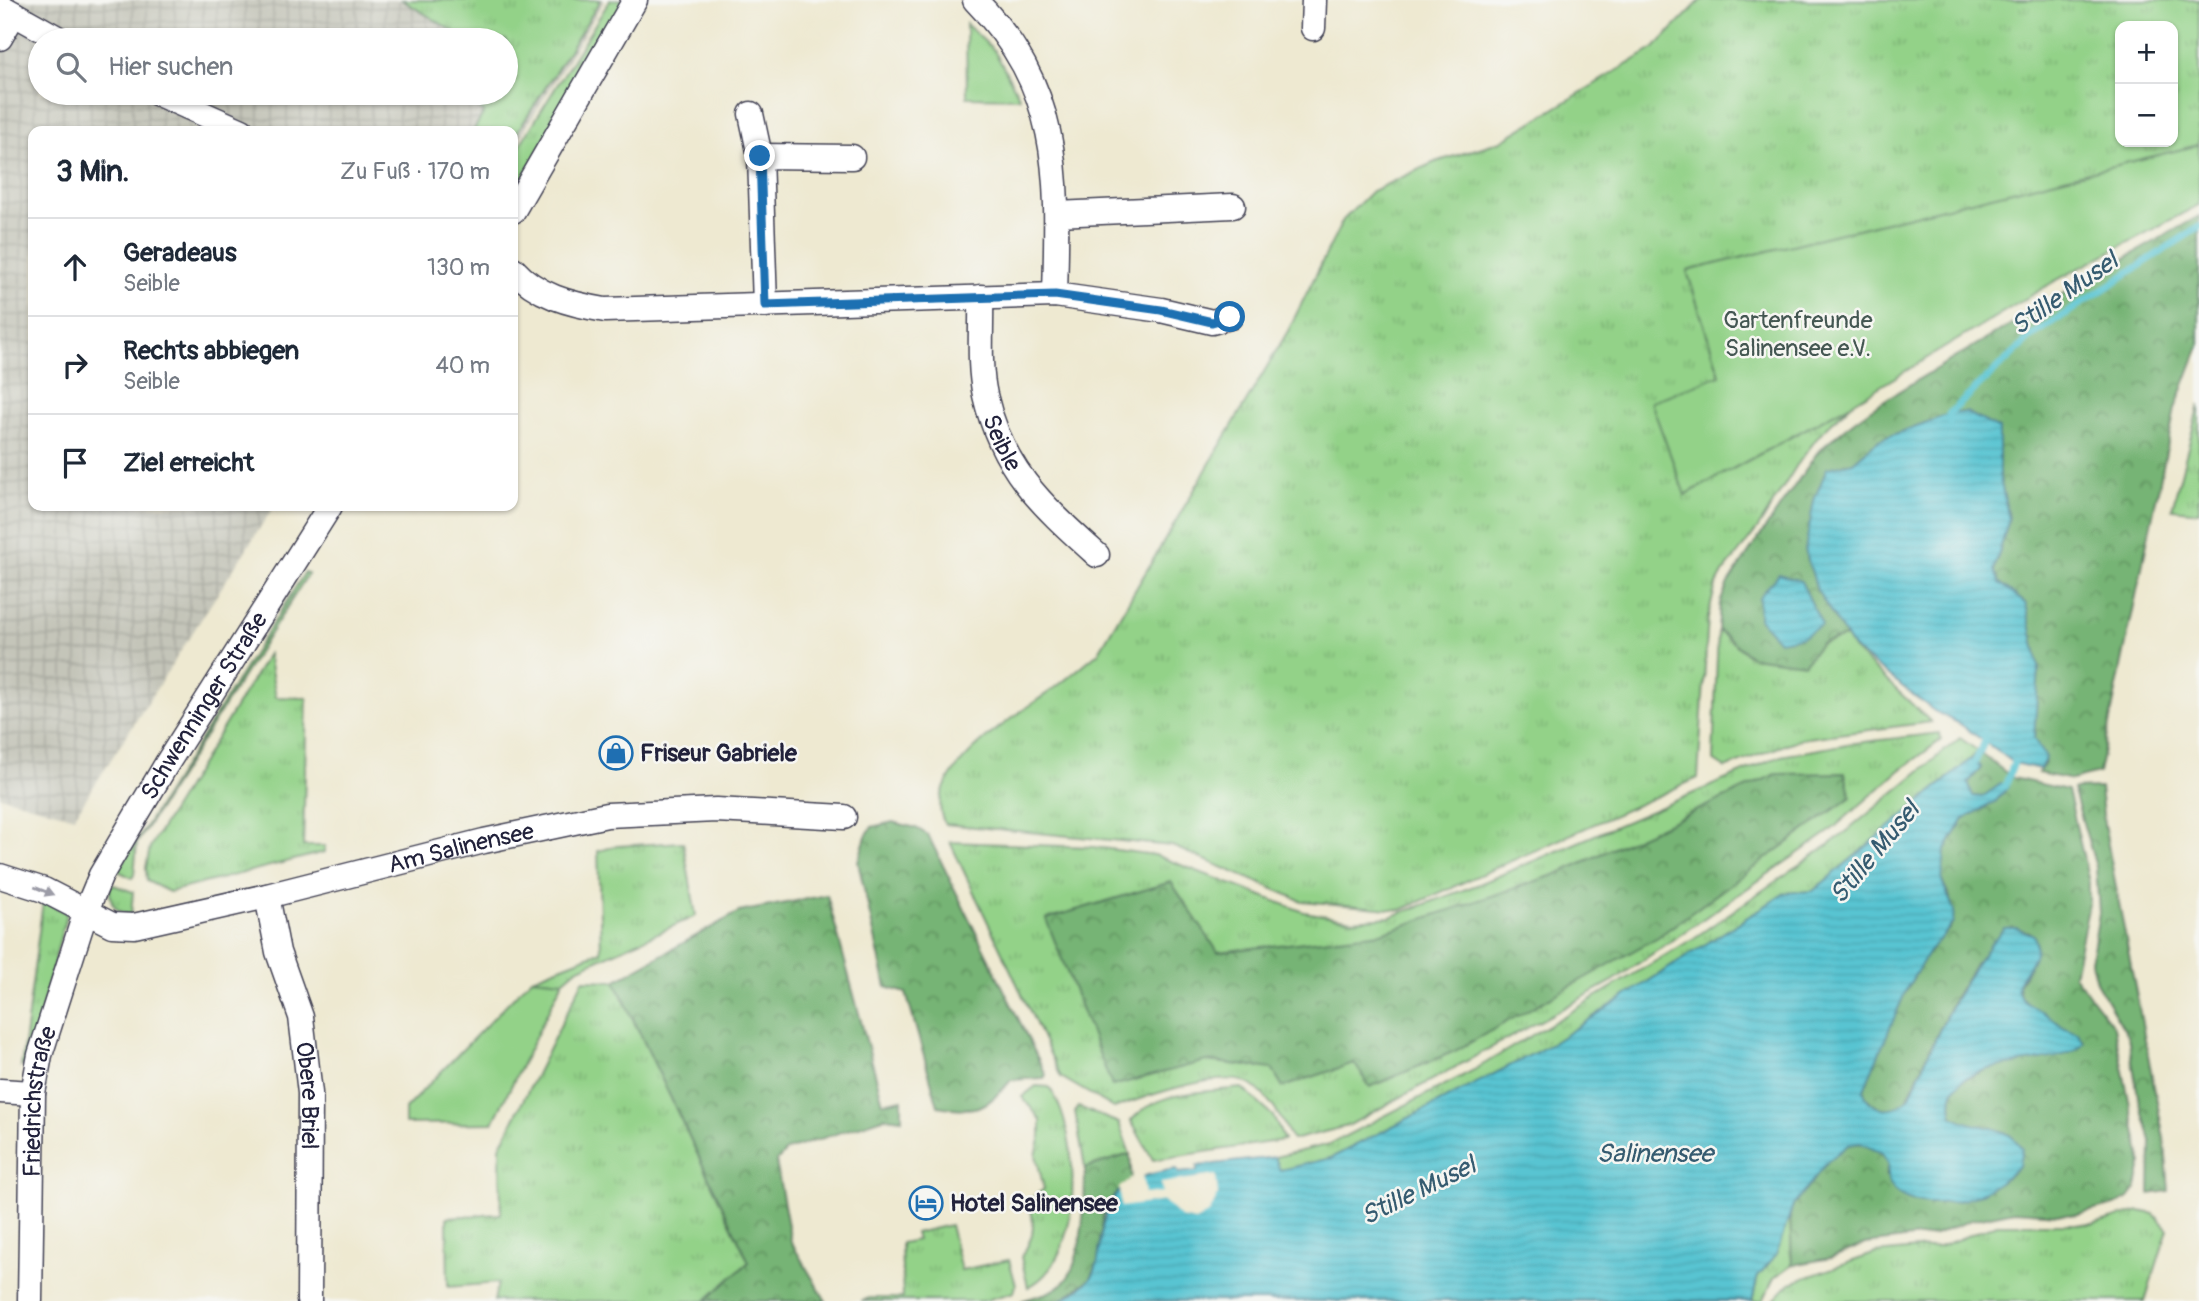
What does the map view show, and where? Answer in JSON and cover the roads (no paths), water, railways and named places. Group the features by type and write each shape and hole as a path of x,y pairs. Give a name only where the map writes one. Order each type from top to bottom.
{"street":[{"path":"518,202 635,0"},
{"path":"975,0 999,28 1036,86 1053,152 1057,214 1055,295"},
{"path":"1313,28 1314,0"},
{"path":"0,38 7,10 39,28"},
{"path":"183,105 231,126"},
{"path":"751,114 760,156 765,305"},
{"path":"760,156 852,157"},
{"path":"1057,214 1233,206"},
{"path":"518,274 524,281 550,296 575,305 605,310 1055,295 1161,310 1212,322 1230,317"},
{"name":"Seible","path":"981,297 984,392 1002,450 1042,505 1097,555"},
{"name":"Schwenninger Straße","path":"86,911 101,875 159,777 327,511"},
{"name":"Am Salinensee","path":"0,876 44,890 112,925 134,926 267,896 484,841 607,816 716,810 844,817"},
{"name":"Obere Briel","path":"267,896 278,952 301,1017 310,1093 309,1301"},
{"name":"Friedrichstraße","path":"30,1301 33,1093 40,1055 86,911"},
{"path":"0,1091 33,1093"}],"water":[{"path":"1966,412 1999,429 1999,474 2009,519 1994,570 2000,583 2026,604 2039,667 2034,739 2046,757 2040,769 2014,763 1960,724 1934,711 1853,648 1817,590 1805,550 1814,500 1827,468 1853,462 1879,440 1949,414"},
{"path":"1779,574 1801,581 1822,625 1801,637 1779,641 1759,619 1759,597"},
{"name":"Salinensee","path":"1971,759 1981,767 1968,783 1973,796 1982,797 2001,784 2008,787 1995,802 1964,819 1945,851 1942,881 1954,910 1953,923 1928,953 1907,988 1864,1089 1870,1103 1877,1107 1891,1108 1905,1102 1950,1008 1988,947 2004,928 2017,928 2034,935 2036,947 2033,958 2018,985 2018,993 2025,1002 2063,1027 2078,1033 2084,1042 2072,1052 2053,1058 1981,1071 1963,1080 1952,1094 1953,1116 1971,1124 2000,1130 2016,1140 2022,1149 2019,1166 1990,1188 1967,1199 1952,1202 1919,1202 1905,1198 1894,1190 1889,1179 1889,1164 1882,1153 1860,1143 1848,1145 1827,1162 1793,1206 1776,1255 1758,1276 1752,1301 1060,1301 1091,1278 1097,1265 1108,1209 1114,1197 1132,1181 1177,1169 1179,1173 1197,1171 1197,1166 1275,1157 1280,1170 1331,1158 1548,1046 1785,893 1813,891"}],"waterway":[{"name":"Stille Musel","path":"1950,422 1949,414 2033,335 2199,227"},
{"name":"Stille Musel","path":"1971,770 1985,741 1984,733"},
{"name":"Stille Musel","path":"2005,786 2014,763"}],"place":[{"name":"Friseur Gabriele","path":"616,753"},
{"name":"Hotel Salinensee","path":"926,1203"}],"park label":[{"name":"Gartenfreunde Salinensee e.V.","path":"1798,334"}]}
